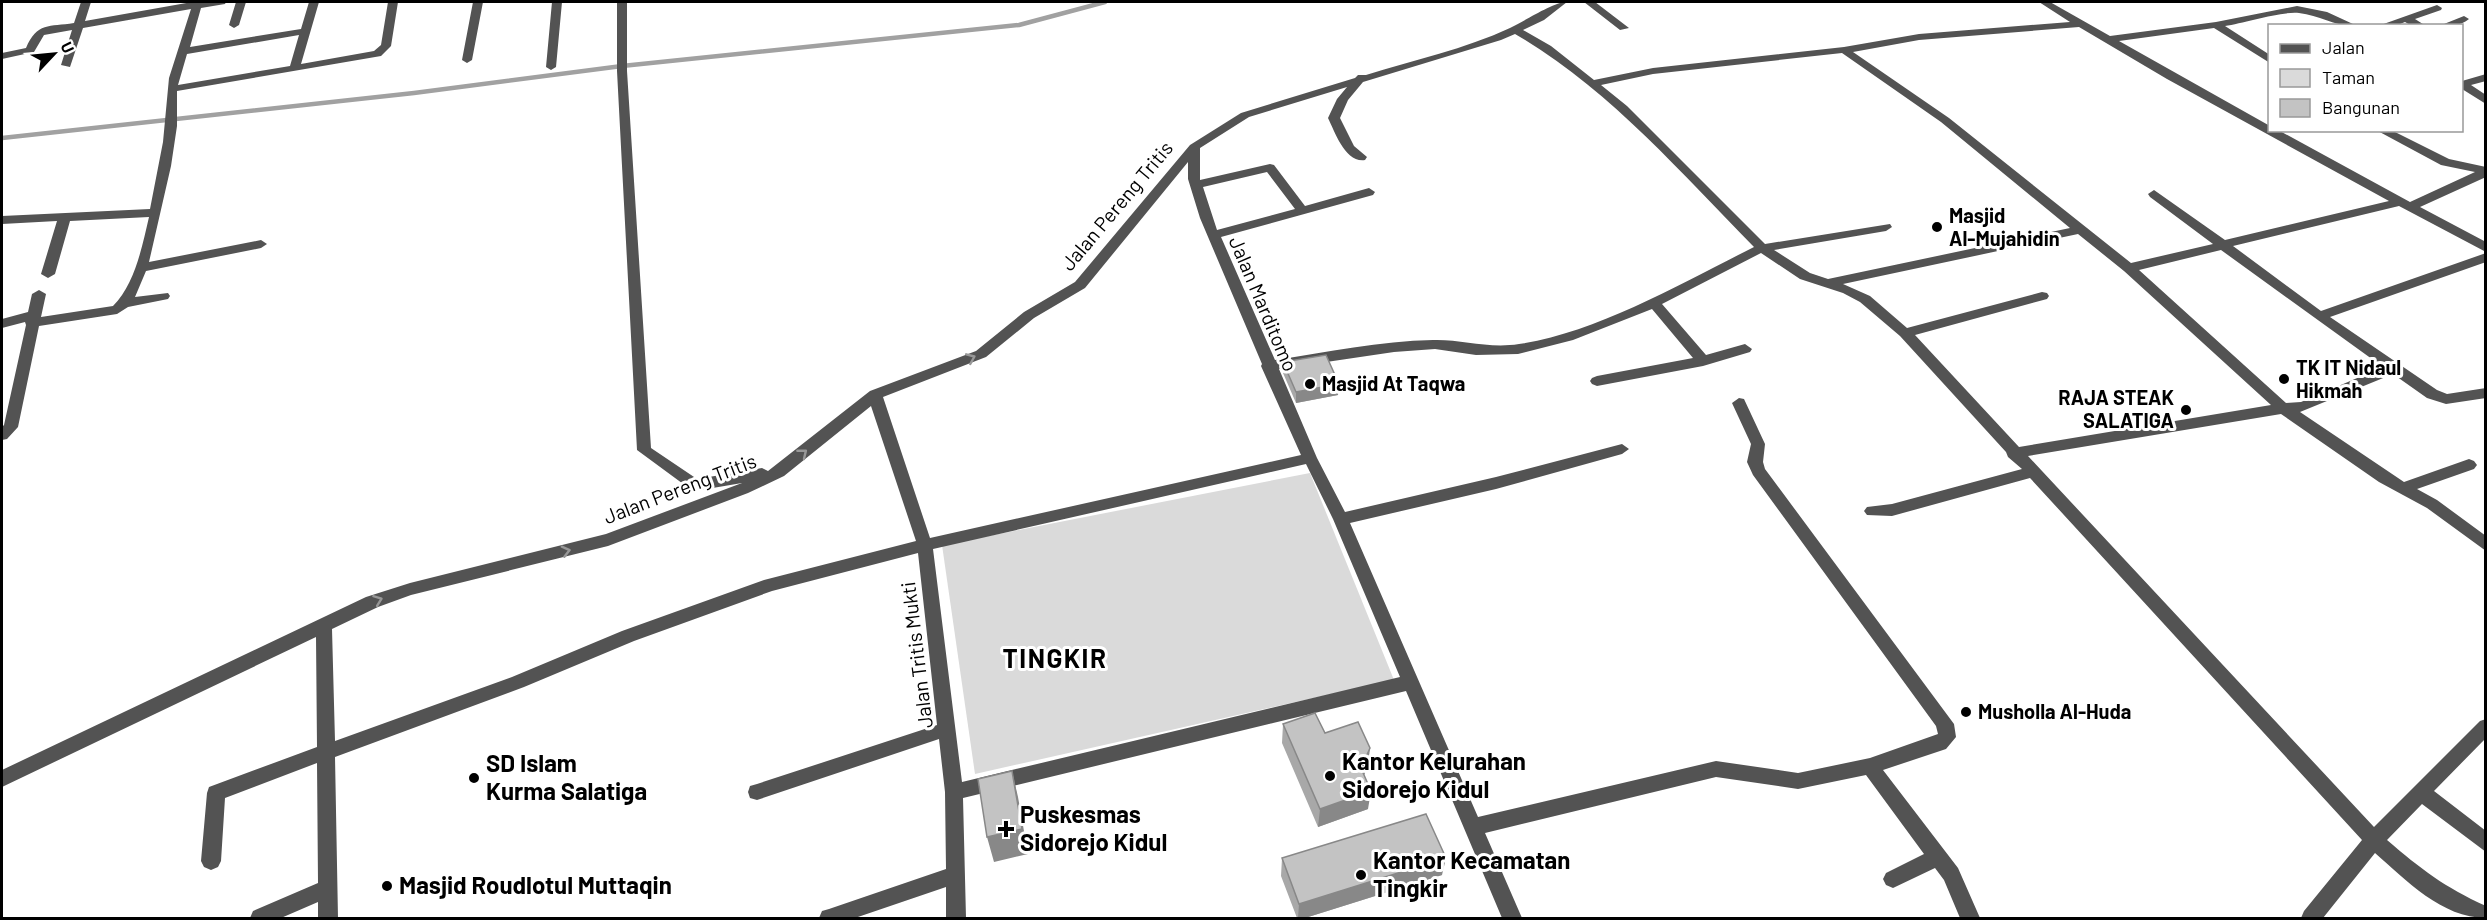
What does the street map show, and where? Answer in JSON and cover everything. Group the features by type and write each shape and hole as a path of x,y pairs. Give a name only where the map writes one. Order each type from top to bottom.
{"street":[{"path":"66,65 86,2"},
{"path":"141,15 142,2"},
{"path":"2,56 30,50 39,33 197,4 221,2"},
{"path":"234,25 241,2"},
{"path":"294,69 314,2"},
{"path":"172,89 377,54 386,46 393,2"},
{"path":"466,60 478,2"},
{"path":"551,67 557,2"},
{"path":"622,2 622,65 644,450 695,485 779,472"},
{"path":"1194,147 1245,115 1516,30 1540,18 1562,2"},
{"path":"1589,2 1624,28"},
{"path":"2044,2 2106,40 2268,129"},
{"path":"127,303 140,268 164,184 171,125 172,89 197,4"},
{"path":"2389,24 2437,8"},
{"path":"2106,40 2216,25 2297,9 2323,14 2345,24"},
{"path":"2406,18 2417,24"},
{"path":"2450,24 2464,19"},
{"path":"1594,83 1700,65 1844,50 1919,37 2079,24"},
{"path":"2216,25 2268,59"},
{"path":"1516,30 1547,48 1623,108 1762,248 1796,271 1865,299 1905,333 2013,453 2374,840 2418,879 2443,896 2486,916"},
{"path":"183,51 305,31"},
{"path":"1844,50 1945,120 2129,268 2283,408 2384,478 2432,504 2486,545"},
{"path":"1361,158 1349,148 1334,118 1342,99 1362,77"},
{"path":"2463,84 2486,77"},
{"path":"2463,85 2486,101"},
{"path":"2273,132 2486,248"},
{"path":"2385,132 2445,162 2486,172"},
{"name":"Jalan Pereng Tritis","path":"2,779 324,623 410,589 608,540 699,507 779,472 875,395 981,354 1029,315 1080,285 1142,207 1194,147"},
{"name":"Jalan Marditomo","path":"1194,147 1196,185 1213,235 1268,366 1341,519 1512,918"},
{"path":"1196,185 1270,168 1302,210"},
{"path":"2129,268 2404,204 2486,172"},
{"path":"1213,235 1369,192"},
{"path":"2154,194 2319,316 2438,398 2456,398 2486,393"},
{"path":"2,220 156,213"},
{"path":"48,274 65,217"},
{"path":"1268,366 1435,344 1476,350 1518,349 1568,337 1654,303 1762,248 1886,227"},
{"path":"1828,283 2080,230"},
{"path":"140,268 261,244"},
{"path":"2319,316 2486,257"},
{"path":"2,435 11,427 39,294"},
{"path":"2,323 117,310 127,303 163,296"},
{"path":"1905,333 2042,296"},
{"path":"1654,303 1703,361"},
{"path":"1597,381 1703,361 1745,349"},
{"path":"2013,453 2283,408 2303,407 2393,368"},
{"name":"Jalan Tritis Mukti","path":"875,395 925,545 954,792 956,918"},
{"path":"1474,827 1716,769 1798,782 1870,766 1940,743 1947,737 1948,731 1945,723 1758,471 1755,462 1759,446 1739,403"},
{"path":"1341,519 1496,483 1622,449"},
{"path":"211,861 216,793 518,682 627,636 770,585 925,545 1310,458"},
{"path":"2403,488 2469,465"},
{"path":"1872,511 1892,510 2031,472"},
{"path":"324,623 328,918"},
{"path":"954,792 1412,682"},
{"path":"758,792 946,729"},
{"path":"2311,918 2374,840 2482,736"},
{"path":"1870,766 1951,874 1971,918"},
{"path":"2422,793 2486,843"},
{"path":"1893,879 1939,856"},
{"path":"829,918 954,875"},
{"path":"260,918 329,888"}],"green space":[{"path":"1310,473 1394,680 975,774 942,545"}],"building":[{"path":"1326,355 1339,384 1296,392 1283,362"},
{"name":"Kantor Kelurahan Sidorejo Kidul","path":"1315,713 1325,733 1358,722 1370,748 1361,768 1371,791 1320,809 1283,724"},
{"path":"1012,771 1022,829 987,837 978,779"},
{"name":"Kantor Kecamatan Tingkir","path":"1426,814 1446,858 1299,904 1282,858"}],"waterway":[{"path":"2,138 414,93 622,66 1019,25 1105,2"}],"place":[{"name":"Masjid Al-Mujahidin","path":"1937,227"},
{"name":"TK IT Nidaul Hikmah","path":"2284,379"},
{"name":"Masjid At Taqwa","path":"1310,384"},
{"name":"RAJA STEAK SALATIGA","path":"2186,410"},
{"name":"Musholla Al-Huda","path":"1966,712"},
{"name":"Kantor Kelurahan Sidorejo Kidul","path":"1330,776"},
{"name":"SD Islam Kurma Salatiga","path":"474,778"},
{"name":"Puskesmas Sidorejo Kidul","path":"1006,829"},
{"name":"Kantor Kecamatan Tingkir","path":"1361,875"},
{"name":"Masjid Roudlotul Muttaqin","path":"387,886"}],"district":[{"name":"TINGKIR","path":"1055,659"}]}
